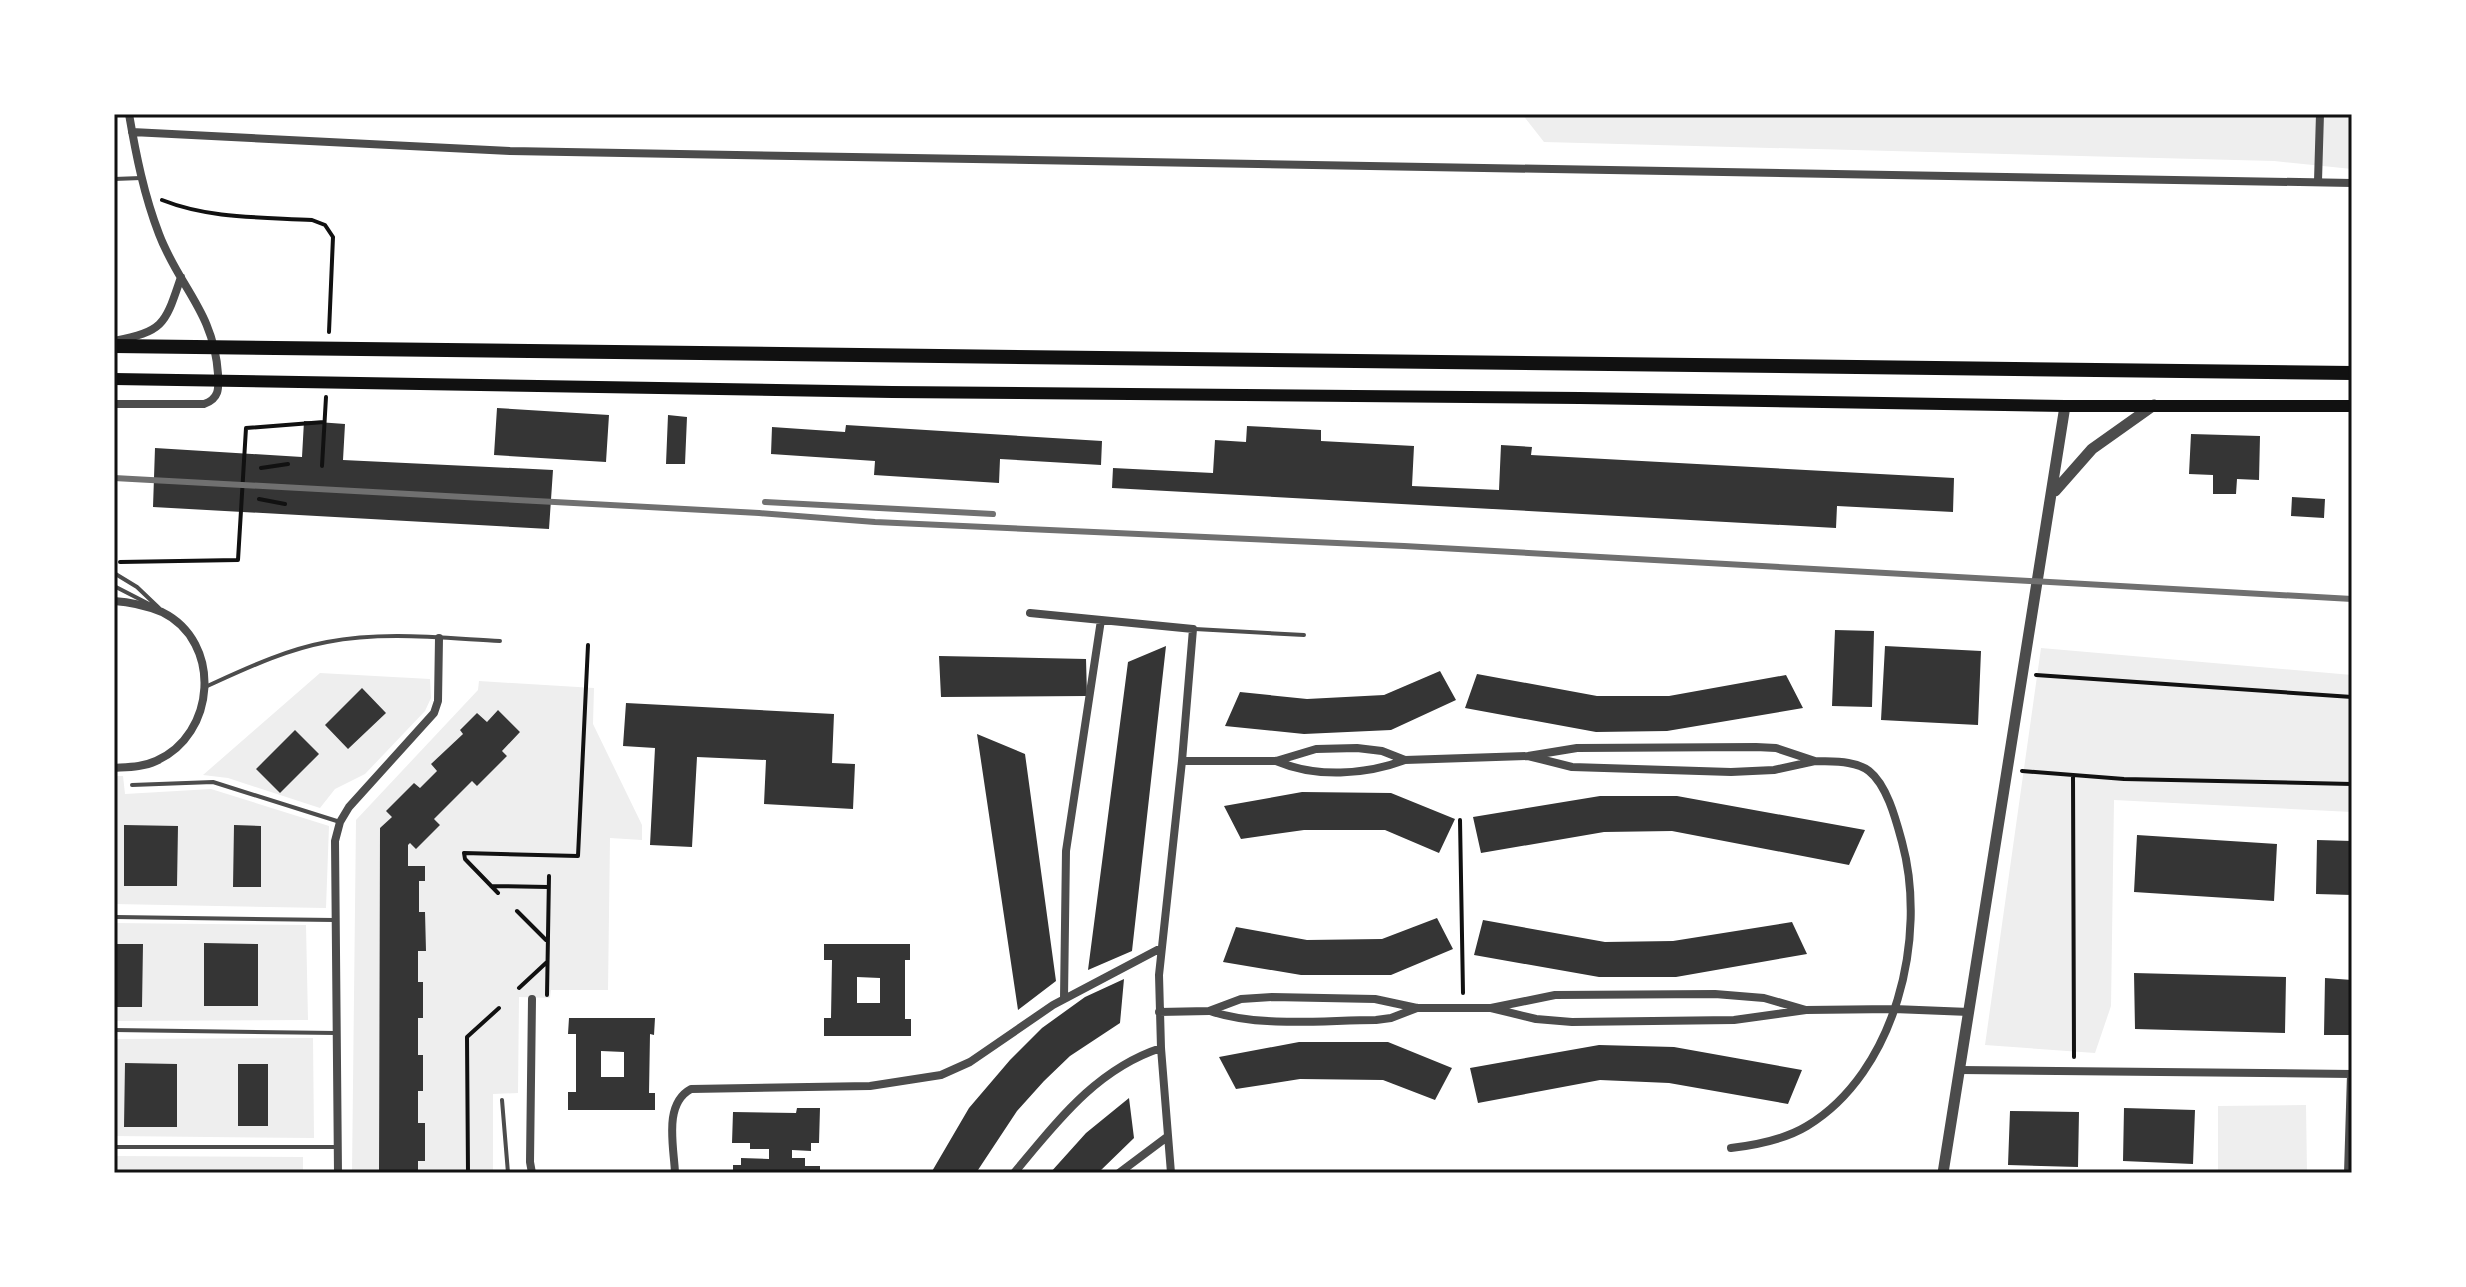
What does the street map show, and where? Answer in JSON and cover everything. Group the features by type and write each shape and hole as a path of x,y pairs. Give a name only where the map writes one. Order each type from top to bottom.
{"main road":[{"path":"114,344 2352,373"},
{"path":"114,379 1261,397 2352,406"}],"street":[{"path":"114,404 204,404 218,395 219,381 217,347 200,308 159,236 141,178 132,132 132,114"},
{"path":"2318,181 2320,114"},
{"path":"132,132 510,151 2352,183"},
{"path":"114,344 159,326 169,312 181,277"},
{"path":"2052,495 2092,449 2154,405"},
{"path":"1943,1173 2065,406"},
{"path":"114,601 163,613 184,630 203,663 205,687 196,722 176,749 156,762 114,768"},
{"path":"1030,613 1193,629 1161,948 1159,1012 1171,1173"},
{"path":"1064,998 1066,851 1101,620"},
{"path":"338,1173 334,854 340,822 360,793 434,713 439,694 439,638"},
{"path":"1276,761 1321,772 1364,771 1405,760 1528,756 1577,748 1765,747 1815,761 1858,765 1868,770 1882,788 1901,838 1909,874 1912,914 1906,964 1894,1009 1882,1039 1866,1065 1829,1109 1791,1134 1731,1148"},
{"path":"1182,761 1276,761 1316,749 1357,748 1382,751 1405,760"},
{"path":"1528,756 1572,767 1731,772 1774,770 1815,761"},
{"path":"675,1173 674,1109 680,1097 691,1089 858,1087 934,1077 970,1062 1030,1018 1161,948"},
{"path":"1209,1011 1241,999 1272,997 1375,999 1417,1008 1491,1008 1555,995 1715,994 1753,996 1806,1010"},
{"path":"532,999 532,1173"},
{"path":"1159,1012 1209,1011 1242,1021 1376,1020 1417,1008"},
{"path":"1491,1008 1536,1019 1572,1022 1734,1020 1806,1010 1969,1012"},
{"path":"1014,1173 1071,1108 1100,1081 1127,1062 1161,1048"},
{"path":"1961,1070 2352,1074 2348,1173"},
{"path":"1119,1173 1167,1137"}],"lane":[{"path":"114,179 141,178"},
{"path":"114,573 137,587 163,613"},
{"path":"114,586 163,613"},
{"path":"1193,629 1304,635"},
{"path":"205,687 266,661 329,641 380,637 500,641"},
{"path":"132,785 213,782 340,822"},
{"path":"116,917 335,920"},
{"path":"114,1030 336,1033"},
{"path":"502,1100 508,1173"},
{"path":"114,1147 338,1147"}],"path":[{"path":"145,193 184,209 312,220 325,225 333,237 333,278"},
{"path":"114,562 238,560 246,428 324,422 322,466"},
{"path":"261,468 288,464"},
{"path":"259,499 285,504"},
{"path":"498,893 465,859 464,853 578,856 588,645"},
{"path":"2022,674 2352,697"},
{"path":"2008,769 2124,779 2352,784"},
{"path":"2073,775 2074,1070"},
{"path":"1460,820 1463,1008"},
{"path":"547,995 549,876"},
{"path":"491,886 548,887"},
{"path":"517,911 548,942"},
{"path":"519,988 548,961"},
{"path":"468,1173 467,1037 499,1008"}],"shaded area":[{"path":"1522,114 2352,114 2352,169 2274,161 1544,142"},
{"path":"2041,648 2352,675 2352,812 2114,800 2111,1006 2095,1053 1985,1045"},
{"path":"320,673 430,679 431,698 425,711 365,774 335,789 320,808 228,778 203,775"},
{"path":"479,681 594,688 593,724 642,825 642,840 610,838 608,990 551,990 550,998 519,997 518,1093 493,1094 493,1173 418,1173 418,1161 425,1161 425,1124 418,1123 418,1091 423,1090 423,1056 418,1055 418,1018 423,1018 423,983 418,982 418,951 425,950 425,912 419,912 419,881 425,881 425,866 408,866 408,845 410,843 416,848 440,825 434,819 472,781 477,786 507,756 502,751 520,732 498,710 487,722 477,713 460,729 463,734 431,764 437,771 420,788 414,783 392,817 380,829 379,1173 352,1173 356,820 478,690"},
{"path":"114,776 123,776 125,794 211,789 329,826 326,908 114,904"},
{"path":"114,923 306,925 308,1020 114,1021"},
{"path":"313,1038 314,1138 114,1136 114,1039"},
{"path":"2306,1105 2307,1173 2218,1173 2218,1106"},
{"path":"114,1156 303,1157 303,1173 114,1173"}],"building":[{"path":"497,408 609,415 606,462 494,455"},
{"path":"668,415 687,417 685,464 666,464"},
{"path":"304,421 345,424 343,460 553,470 549,529 153,507 155,448 302,457"},
{"path":"846,425 1102,441 1101,465 1000,459 999,483 874,475 875,461 771,454 772,427 845,432"},
{"path":"1247,426 1321,430 1321,441 1414,446 1412,486 1499,490 1501,445 1532,447 1531,455 1954,478 1953,512 1837,506 1836,528 1112,488 1113,468 1213,473 1215,440 1246,442"},
{"path":"2191,434 2260,436 2259,480 2237,479 2236,494 2213,494 2213,475 2189,474"},
{"path":"2292,497 2325,499 2324,518 2291,516"},
{"path":"1835,630 1874,631 1872,707 1832,706"},
{"path":"1166,646 1132,951 1088,970 1128,662"},
{"path":"1885,646 1981,651 1978,725 1881,720"},
{"path":"939,656 1086,659 1087,696 941,697"},
{"path":"1440,671 1456,700 1391,730 1304,734 1225,726 1240,692 1307,699 1384,695"},
{"path":"1477,674 1597,696 1669,696 1786,675 1803,708 1667,731 1596,732 1465,708"},
{"path":"362,688 386,713 348,749 325,725"},
{"path":"626,703 834,714 832,763 855,764 853,809 764,804 766,760 697,757 692,847 650,845 655,748 623,746"},
{"path":"498,710 520,732 502,751 507,756 477,786 472,781 434,819 440,825 416,849 410,843 408,845 408,866 425,866 425,881 419,881 419,912 425,912 426,951 418,951 418,982 423,982 423,1018 418,1018 418,1055 423,1055 423,1091 418,1091 418,1123 425,1123 425,1161 418,1161 418,1173 379,1173 380,828 392,817 386,811 414,783 420,788 437,771 431,764 463,734 460,730 477,713 487,722"},
{"path":"295,730 319,754 280,793 256,769"},
{"path":"977,734 1025,754 1056,981 1018,1010"},
{"path":"1302,792 1391,793 1455,819 1439,853 1385,830 1304,830 1241,839 1224,806"},
{"path":"1600,796 1677,796 1865,830 1849,865 1672,831 1604,832 1481,853 1473,817"},
{"path":"124,825 178,826 177,886 124,886"},
{"path":"234,825 261,826 261,887 233,887"},
{"path":"2137,835 2277,844 2274,901 2134,892"},
{"path":"2317,840 2352,841 2352,895 2316,894"},
{"path":"1437,918 1453,949 1391,975 1301,975 1223,962 1236,927 1307,940 1382,939"},
{"path":"1483,920 1605,942 1673,941 1792,922 1807,954 1676,977 1599,977 1474,955"},
{"path":"204,943 258,944 258,1006 204,1006"},
{"path":"114,944 143,944 142,1007 114,1007"},
{"path":"824,944 910,944 910,960 905,960 905,1019 911,1019 911,1036 824,1036 824,1018 831,1018 832,960 824,960","holes":["857,977 880,978 880,1003 857,1003"]},
{"path":"2134,973 2286,977 2285,1033 2135,1029"},
{"path":"2325,978 2352,980 2352,1035 2324,1035"},
{"path":"1124,979 1120,1023 1070,1056 1044,1081 1017,1111 976,1173 931,1173 969,1108 1010,1060 1042,1028 1085,997"},
{"path":"569,1018 655,1018 654,1035 650,1034 649,1093 655,1093 655,1110 568,1110 568,1092 576,1092 576,1034 568,1034","holes":["601,1051 624,1052 624,1077 601,1077"]},
{"path":"1299,1042 1388,1042 1452,1068 1435,1100 1383,1080 1300,1079 1236,1089 1219,1057"},
{"path":"1599,1045 1674,1047 1802,1070 1788,1104 1669,1083 1600,1080 1478,1103 1470,1068"},
{"path":"125,1063 177,1064 177,1127 124,1127"},
{"path":"238,1064 268,1064 268,1126 238,1126"},
{"path":"1129,1098 1134,1138 1098,1173 1050,1173 1086,1133"},
{"path":"797,1108 820,1108 819,1143 811,1143 811,1151 792,1150 792,1158 805,1158 805,1166 820,1166 820,1173 733,1173 733,1165 741,1165 741,1158 769,1159 769,1149 750,1149 750,1143 732,1143 733,1112 796,1113"},
{"path":"2124,1108 2195,1110 2193,1164 2123,1161"},
{"path":"2010,1111 2079,1112 2078,1167 2008,1165"}],"railway":[{"path":"114,478 875,522 1404,546 2352,599"},
{"path":"765,502 993,514"}]}
